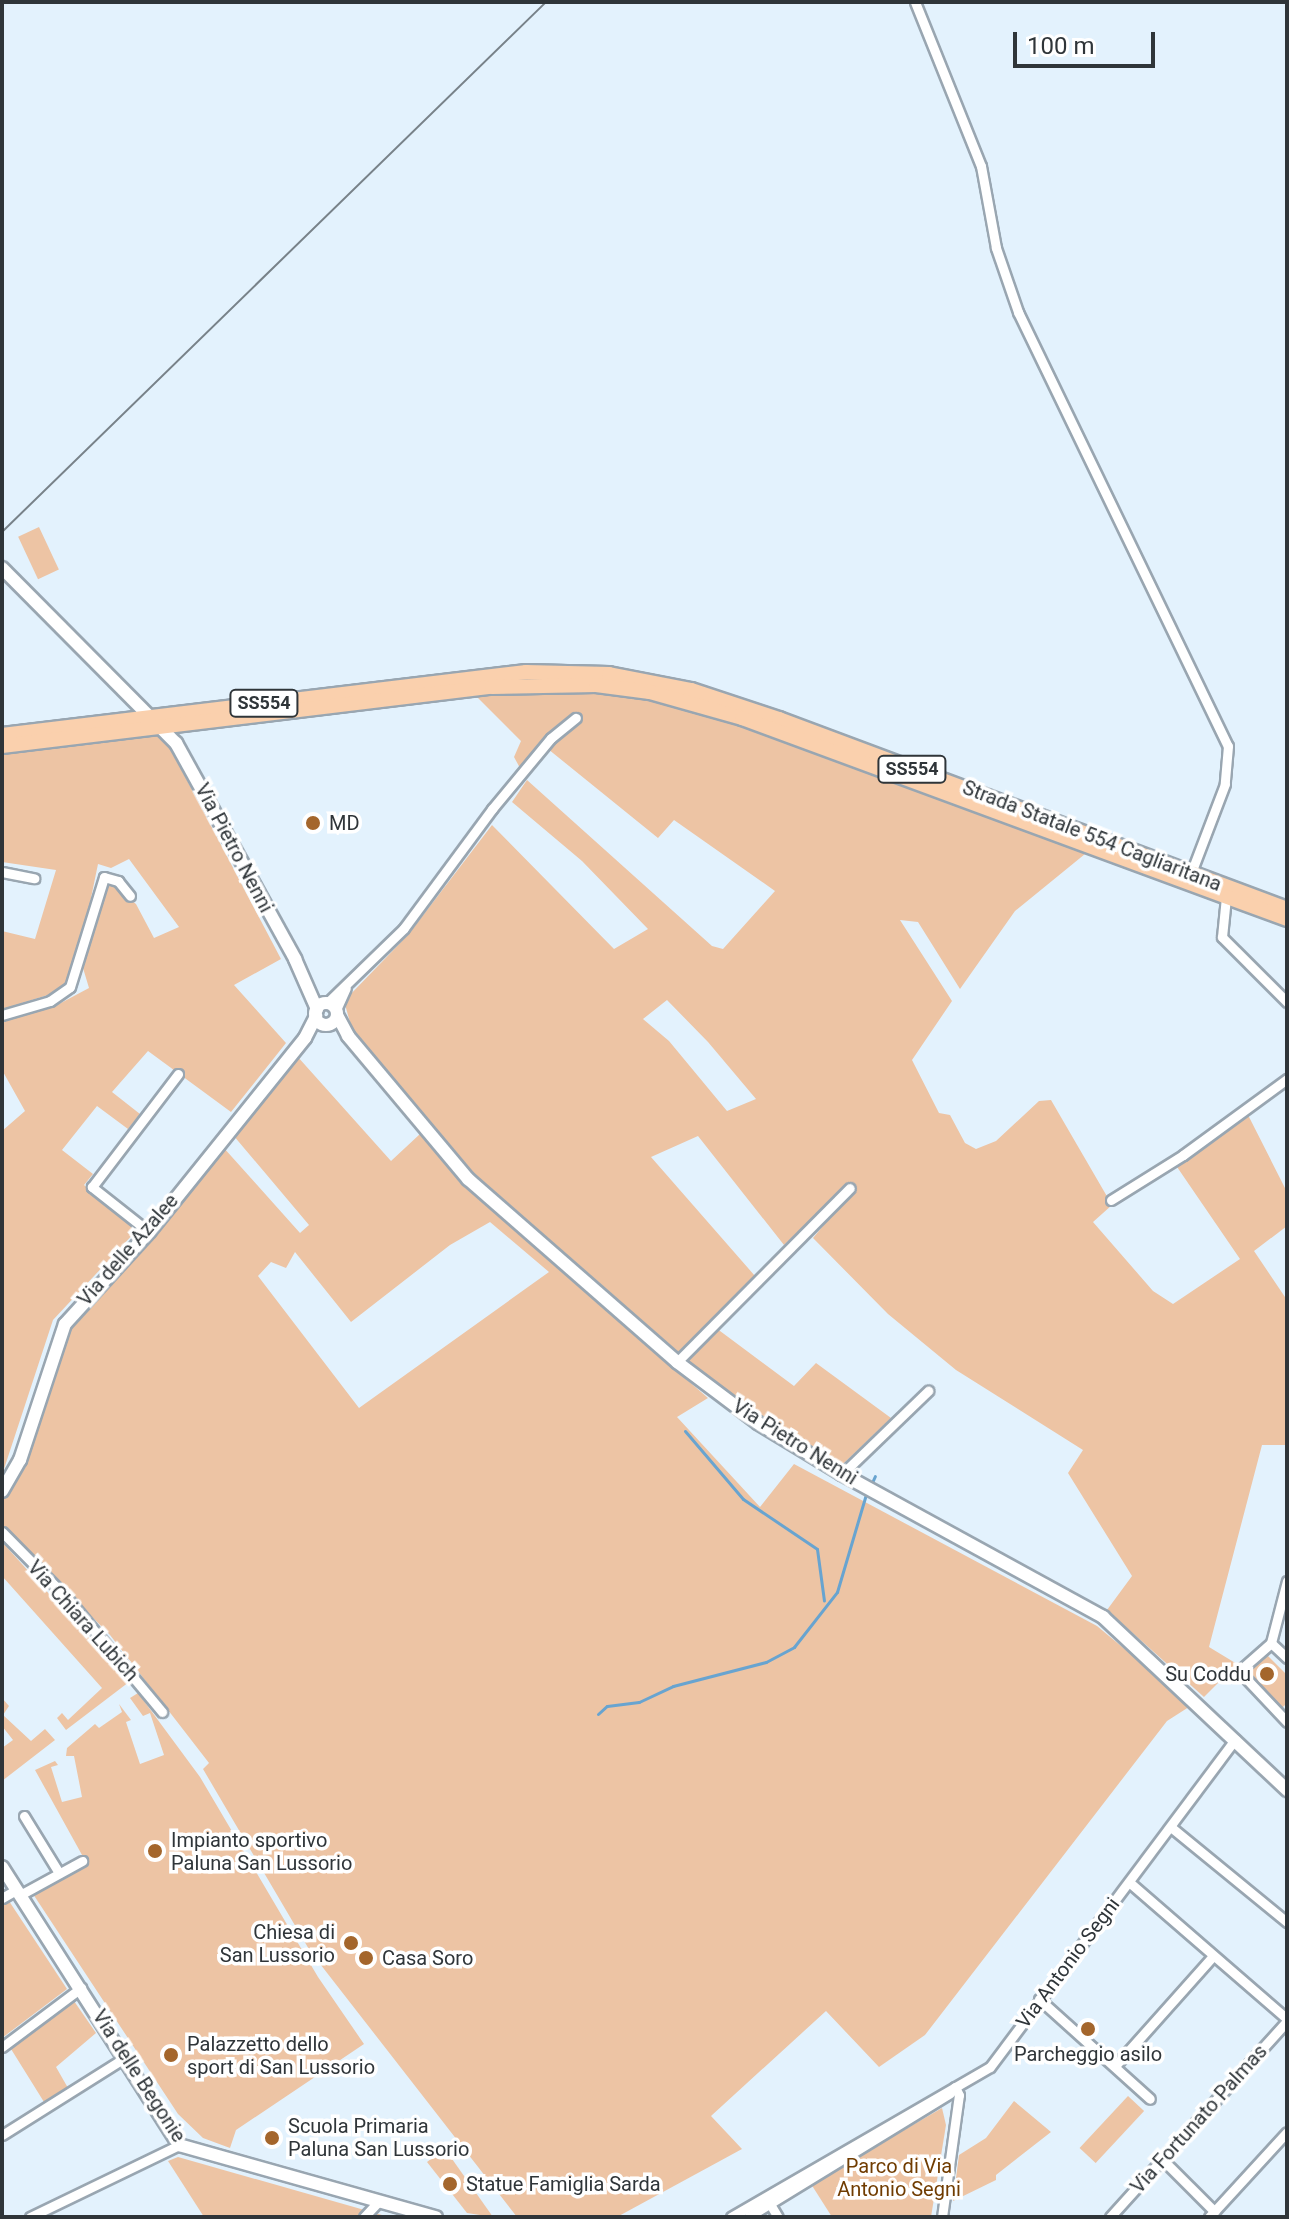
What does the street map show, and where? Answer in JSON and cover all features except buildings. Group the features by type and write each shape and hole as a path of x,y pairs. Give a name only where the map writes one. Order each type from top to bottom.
{"main road":[{"name":"Strada Statale 554 Cagliaritana","path":"2,746 154,722 526,672 609,674 691,690 779,719 1287,909"},
{"name":"Strada Statale 554 Cagliaritana","path":"2,735 514,685 596,685 650,692 742,718 1287,919"}],"street":[{"path":"915,2 981,166 996,248 1018,312 1228,746 1225,784 1191,873"},
{"name":"Via Pietro Nenni","path":"2,568 182,752 306,987 468,1179 677,1362 758,1423 858,1483 1103,1617 1287,1790"},
{"path":"326,1013 350,982 404,928 551,738 576,718"},
{"path":"2,872 34,878"},
{"path":"2,1015 50,1001 70,987 104,877 118,881 130,896"},
{"path":"1226,897 1222,937 1287,1002"},
{"name":"Via delle Azalee","path":"2,1491 27,1442 65,1324 149,1232 326,1013"},
{"path":"149,1232 92,1187 178,1074"},
{"path":"1111,1200 1183,1155 1287,1079"},
{"path":"677,1362 850,1188"},
{"path":"842,1474 928,1391"},
{"name":"Via Chiara Lubich","path":"2,1532 68,1599 162,1712"},
{"path":"1287,1581 1271,1643 1239,1671 1287,1722"},
{"path":"1271,1643 1287,1658"},
{"name":"Via Antonio Segni","path":"731,2217 768,2200 990,2067 1235,1740"},
{"path":"24,1816 59,1873"},
{"path":"1172,1828 1287,1922"},
{"path":"2,1898 82,1861"},
{"name":"Via delle Begonie","path":"2,1867 126,2057 179,2145 436,2217"},
{"path":"1129,1882 1287,2020"},
{"path":"1115,2066 1212,1957"},
{"path":"2,2047 81,1988"},
{"path":"1039,1999 1150,2099"},
{"name":"Via Fortunato Palmas","path":"1110,2217 1287,2020"},
{"path":"2,2135 126,2057"},
{"path":"942,2217 959,2095 955,2087"},
{"path":"1162,2159 1212,2214 1285,2140"},
{"path":"30,2217 179,2145"},
{"path":"768,2200 778,2217"},
{"name":"Via Antonio Segni","path":"748,2217 768,2200"},
{"path":"364,2217 378,2202"}],"green space":[{"path":"39,527 59,570 38,579 18,537"},
{"path":"567,689 648,697 733,721 1082,850 1085,854 1015,911 960,989 918,922 900,920 952,1001 912,1060 939,1113 950,1115 965,1143 976,1149 996,1141 1039,1101 1051,1100 1112,1205 1093,1222 1153,1291 1173,1304 1240,1259 1175,1164 1246,1111 1287,1192 1287,1226 1254,1251 1287,1300 1287,1445 1262,1445 1209,1647 1237,1664 1204,1697 1107,1610 1132,1576 1068,1473 1083,1450 956,1370 888,1314 813,1238 852,1191 841,1191 784,1245 698,1136 651,1157 755,1276 678,1353 482,1184 353,1033 344,1001 408,935 492,825 614,949 648,929 582,861 512,802 527,780 712,946 723,949 775,891 674,820 658,838 548,749 579,720 580,713 568,717 520,768 514,757 521,741 476,696","holes":["667,1000 708,1042 756,1099 727,1111 669,1041 643,1019"]},
{"path":"152,732 168,744 281,959 234,985 286,1043 231,1112 148,1051 112,1092 140,1114 128,1129 97,1106 62,1150 93,1174 84,1185 137,1230 53,1320 2,1475 2,1131 25,1111 2,1070 2,1021 59,1004 89,988 83,968 109,883 136,904 154,938 179,927 129,859 111,868 98,864 77,966 68,982 58,992 2,1009 2,931 35,939 56,870 2,862 2,752"},
{"path":"297,1056 391,1161 420,1134 498,1216 708,1398 677,1417 760,1507 794,1464 1097,1626 1192,1705 1167,1721 925,2035 879,2067 826,2011 711,2116 742,2149 617,2217 517,2217 310,1951 203,1769 209,1763 110,1635 2,1526 2,1502 25,1468 72,1326 223,1147 300,1233 309,1225 233,1135","holes":["490,1222 549,1272 359,1408 258,1276 271,1262 286,1268 295,1252 351,1322 450,1245"]},
{"path":"716,1328 794,1386 816,1363 891,1418 843,1464 767,1420 685,1358"},
{"path":"2,1542 129,1682 66,1730 57,1718 62,1713 68,1720 102,1688 2,1576"},
{"name":"Su Coddu","path":"1265,1653 1287,1675 1287,1703 1281,1709 1245,1673"},
{"path":"138,1693 200,1777 318,1977 364,2044 236,2130 230,2148 203,2138 178,2114 33,1894 87,1864 35,1770 55,1761 58,1765 51,1767 62,1802 82,1797 74,1756 66,1756 67,1748 95,1724 99,1728 122,1712 119,1704 131,1720 126,1722 140,1764 164,1755 150,1713 143,1716 130,1698"},
{"path":"2,1698 9,1706 3,1715 31,1741 45,1729 55,1740 2,1781 2,1748 13,1740 2,1726"},
{"path":"9,1901 67,1989 2,2038 2,1906"},
{"path":"74,2001 96,2033 56,2067 68,2088 44,2102 11,2049"},
{"path":"1128,2096 1144,2111 1096,2163 1080,2148"},
{"path":"1014,2101 1051,2132 996,2175 996,2180 953,2201 959,2155 986,2138"},
{"name":"Parco di Via Antonio Segni","path":"942,2108 946,2125 931,2217 832,2217 811,2184"},
{"path":"445,2149 493,2217 467,2213 427,2162"},
{"path":"178,2157 389,2217 204,2217 168,2161"}],"waterway":[{"path":"685,1431 743,1499 817,1549 824,1601"},
{"path":"870,1487 875,1476"},
{"path":"598,1714 607,1706 639,1702 673,1686 766,1662 794,1647 837,1592 866,1494"}],"tram line":[{"path":"2,532 546,2"}],"place":[{"name":"MD","path":"313,823"},
{"name":"Su Coddu","path":"1267,1674"},
{"name":"Impianto sportivo Paluna San Lussorio","path":"155,1851"},
{"name":"Chiesa di San Lussorio","path":"351,1943"},
{"name":"Casa Soro","path":"366,1958"},
{"name":"Parcheggio asilo","path":"1088,2029"},
{"name":"Palazzetto dello sport di San Lussorio","path":"171,2055"},
{"name":"Scuola Primaria Paluna San Lussorio","path":"272,2138"},
{"name":"Statue Famiglia Sarda","path":"450,2184"}]}
